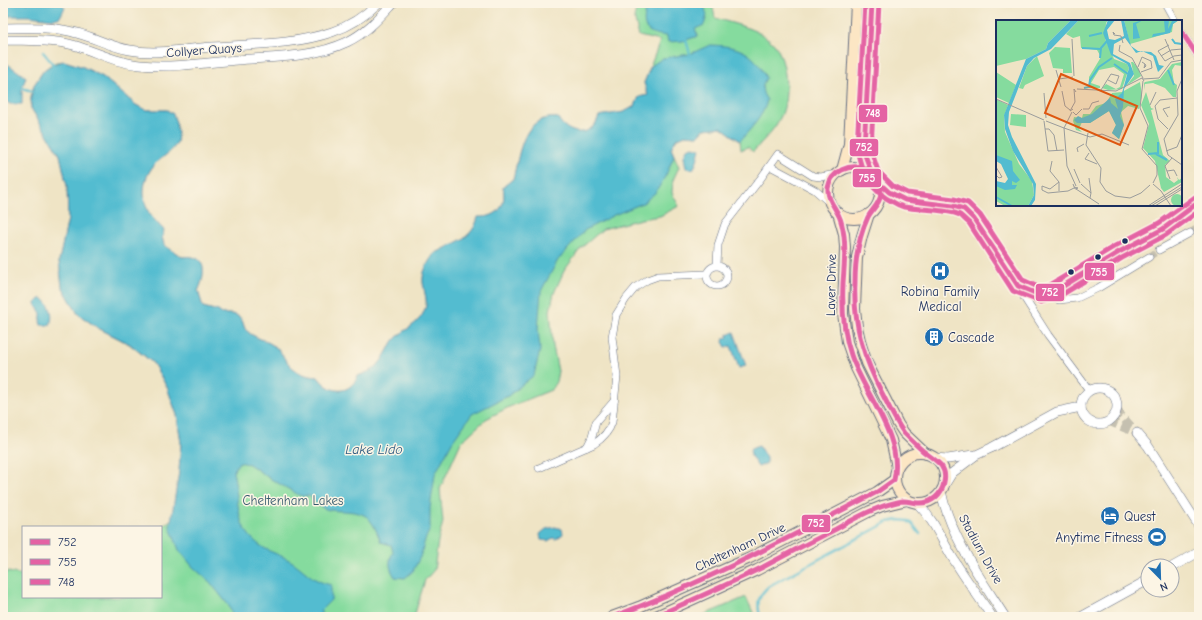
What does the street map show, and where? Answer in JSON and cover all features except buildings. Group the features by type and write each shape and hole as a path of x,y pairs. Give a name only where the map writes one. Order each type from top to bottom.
{"main road":[{"path":"839,172 849,144 856,3"},
{"path":"872,3 864,147 865,155 872,174 878,182 880,195 879,202 875,209 861,218 853,219 838,213 830,203 828,191 832,179 839,172 850,167 865,169 872,174"},
{"name":"Laver Drive","path":"838,213 844,234 845,247 843,314 847,342 856,368 891,440 897,467"},
{"name":"Laver Drive","path":"869,214 857,257 855,309 861,345 870,369 898,424 904,433 930,456"},
{"path":"912,454 930,456 940,463 944,470 945,479 943,489 931,501 925,503 918,504 907,500 900,495 896,488 894,480 897,467 906,457 912,454"},
{"name":"Cheltenham Drive","path":"612,617 639,607 750,558 877,492 894,480"},
{"name":"Cheltenham Drive","path":"654,617 757,570 870,511 882,506 907,500"}],"street":[{"name":"Collyer Quays","path":"3,28 57,29 72,32 130,50 148,52 168,51 283,42 311,38 343,28 356,21 378,3"},
{"name":"Collyer Quays","path":"3,40 62,43 83,48 123,62 139,65 185,65 296,55 336,47 357,37 368,29 393,3"},
{"path":"1165,3 1174,20"},
{"path":"1182,32 1199,58"},
{"path":"717,266 718,245 725,224 778,154 813,176 821,177 839,172"},
{"path":"770,166 815,190 830,203"},
{"path":"878,182 889,192 905,200 953,206 964,209 974,219 1048,335 1089,390"},
{"path":"1189,211 1199,202"},
{"path":"1149,236 1163,229 1179,218"},
{"path":"1159,250 1190,233"},
{"path":"1040,295 1055,291 1139,241"},
{"path":"1018,286 1040,295 1060,300 1077,298 1098,288 1149,257"},
{"path":"717,266 723,268 726,273 726,279 722,284 716,286 710,284 706,278 706,274 711,267 717,266"},
{"path":"539,468 594,444 610,429 618,376 612,337 616,315 636,287 647,280 658,276 706,274"},
{"path":"1056,412 1085,418 1094,423 1102,424 1109,421 1114,416 1116,410 1116,402 1112,393 1103,388 1089,390 1082,398 1081,408 1085,418"},
{"path":"587,447 592,437 596,422 614,401"},
{"path":"930,456 948,459 976,454 991,448 1056,412 1081,408"},
{"path":"1137,433 1148,446 1199,526"},
{"path":"943,489 952,473 976,454"},
{"name":"Stadium Drive","path":"943,489 948,517 957,536 1005,617"},
{"name":"Stadium Drive","path":"918,504 933,521 955,561 992,617"},
{"path":"1180,563 1199,552"},
{"path":"1081,617 1140,584"}],"green space":[{"name":"Lake Lido","path":"638,3 712,3 715,18 759,33 771,41 776,47 784,66 786,88 784,108 775,126 753,152 748,147 741,150 740,141 721,127 704,129 698,136 685,135 676,139 671,148 679,167 673,180 672,193 679,206 660,216 641,219 603,229 581,248 564,271 554,293 550,311 553,346 558,371 556,382 551,390 509,407 486,419 461,442 440,489 443,522 438,541 434,570 425,580 414,617 3,617 3,571 22,575 22,598 162,598 162,526 172,519 179,472 181,443 177,415 167,387 153,363 129,344 98,328 78,314 62,286 59,261 68,219 67,186 60,155 31,108 31,98 34,85 44,70 56,62 64,61 83,67 103,77 136,105 145,110 167,110 173,114 178,135 177,142 171,151 152,167 144,186 144,200 149,213 164,230 162,237 164,245 182,257 197,258 200,261 203,276 198,291 203,307 218,311 222,314 232,314 240,317 247,331 276,347 288,363 298,372 318,377 328,387 345,390 350,387 358,376 371,371 377,366 396,338 423,314 426,298 423,276 427,264 434,254 460,241 469,234 473,230 478,217 485,217 500,210 504,200 503,187 513,179 525,138 530,129 537,122 546,118 558,118 560,122 572,131 586,131 597,122 599,116 624,112 635,106 639,97 648,95 644,83 660,41 639,36 634,17"},
{"path":"746,597 755,617 699,617"}],"water":[{"path":"3,3 60,3 65,7 60,17 54,19 29,16 3,16"},
{"path":"648,3 703,3 707,15 704,25 695,29 698,36 683,41 668,42 667,36 652,33 646,27 644,17"},
{"name":"Lake Lido","path":"710,45 737,49 750,56 756,62 766,78 762,89 767,100 763,111 740,141 721,127 704,129 698,136 685,135 676,139 671,148 674,156 666,175 656,192 643,203 614,215 585,230 558,260 541,291 538,329 540,350 534,375 508,396 472,414 452,442 435,474 430,508 430,529 420,557 413,571 405,578 395,577 391,571 390,565 390,559 393,552 391,545 381,542 373,525 366,516 321,507 310,496 301,496 269,478 249,464 239,462 233,472 242,523 247,532 264,548 293,562 315,579 331,585 331,600 321,610 321,617 233,617 229,606 210,582 193,567 179,550 170,527 179,472 181,443 177,415 167,387 153,363 130,344 98,328 78,314 62,286 59,261 68,219 67,186 60,155 31,108 31,98 34,85 44,70 53,64 64,61 83,67 103,77 136,105 146,110 167,110 173,114 178,135 177,142 171,151 152,167 144,186 144,200 149,213 164,230 162,237 164,245 182,257 197,258 200,261 203,276 198,291 203,307 218,311 222,314 232,314 240,317 247,331 276,347 288,363 298,372 318,377 328,387 345,390 350,387 358,376 371,371 377,366 396,338 423,314 426,306 423,284 424,272 433,256 460,241 469,234 473,230 478,217 485,217 500,210 504,200 503,187 513,179 525,138 530,129 537,122 546,118 558,118 560,122 572,131 586,131 597,122 599,116 624,112 635,106 639,97 648,95 644,83 651,66 663,58 690,54"},
{"path":"3,61 26,77 22,88 22,104 10,104 3,99"},
{"path":"693,147 700,149 696,164 693,169 686,168 684,156 687,149"},
{"path":"42,298 51,310 52,318 50,325 41,325 41,314 35,303"},
{"path":"734,332 746,366 739,368 731,346 726,347 723,342 724,338 728,337 727,335"},
{"path":"759,446 766,458 766,464 758,467 751,456 750,449"},
{"path":"555,527 562,529 563,534 556,539 553,538 548,541 541,540 540,534 546,529"}],"waterway":[{"path":"686,40 690,54"},
{"path":"43,52 53,64"},
{"path":"22,88 32,91"},
{"path":"760,617 758,607 759,600 762,593 769,586 888,522 899,520 908,521 920,534"}],"tunnel":[{"path":"1179,218 1189,211"},
{"path":"1190,233 1199,227"},
{"path":"1149,257 1159,250"},
{"path":"1116,410 1135,431"},
{"path":"1109,421 1137,433"}],"transit line":[{"name":"755","path":"865,3 857,147 864,172 879,192 898,205 960,215 969,223 1013,291 1041,302 1058,297 1122,258 1166,235 1199,211"},
{"name":"752","path":"872,3 864,147 865,155 872,174 889,192 905,200 953,206 964,209 974,219 1018,286 1040,295 1055,291 1119,252 1163,229 1199,202"},
{"name":"748","path":"879,3 871,147 878,171 893,186 907,193 954,199 968,203 980,215 1023,280 1040,288 1052,284 1115,246 1159,223 1195,197"},
{"name":"752","path":"1182,32 1199,58"},
{"name":"752","path":"612,617 646,604 746,559 877,492 894,480 896,464 888,432 857,370 848,346 843,301 845,254 843,228 828,192 830,182 837,173 853,167 865,169 876,180 880,187 881,194 879,201 865,224 857,257 855,299 861,342 877,383 901,429 915,444 936,460 942,467 945,476 943,487 935,498 927,502 918,503 900,501 868,512 749,574 654,617"}],"place":[{"name":"Robina Family Medical","path":"940,271"},
{"name":"Cascade","path":"934,337"},
{"name":"Quest","path":"1110,516"},
{"name":"Anytime Fitness","path":"1157,537"}],"park label":[{"name":"Cheltenham Lakes","path":"293,500"}]}
